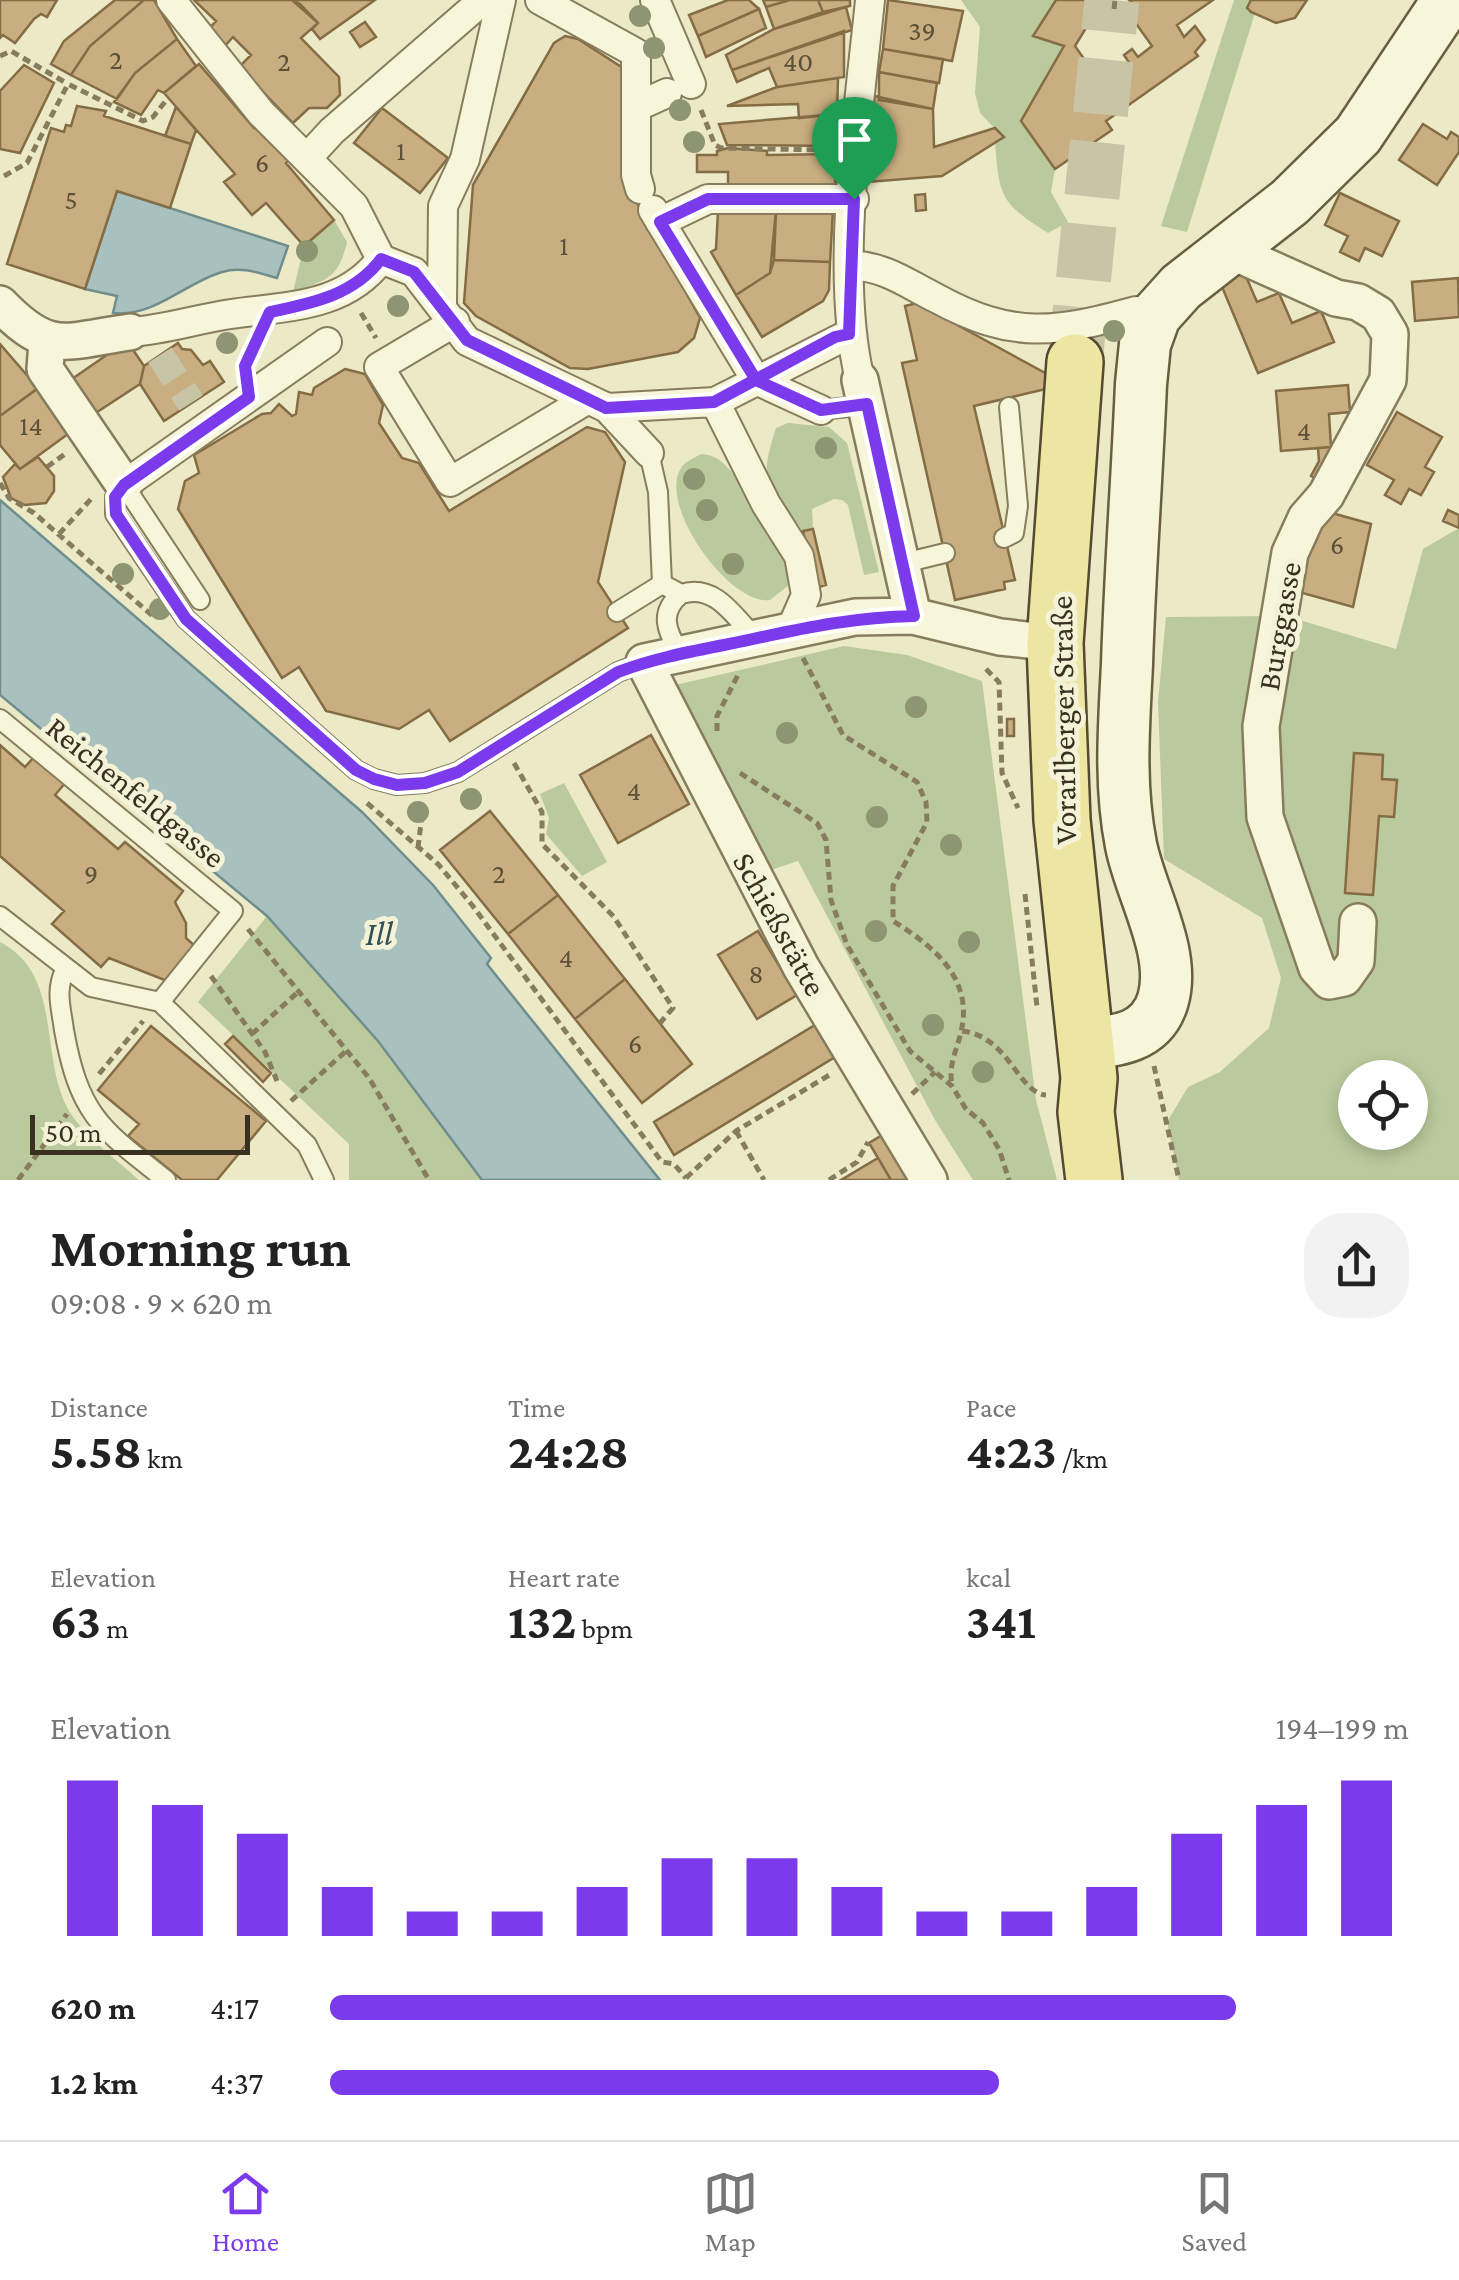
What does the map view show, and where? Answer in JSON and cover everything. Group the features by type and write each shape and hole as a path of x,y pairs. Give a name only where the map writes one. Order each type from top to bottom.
{"main road":[{"path":"1062,1065 1134,1036 1151,1024 1163,1001 1160,943 1132,852 1122,766 1142,362 1155,316 1181,287 1290,202 1358,134 1443,2"},
{"name":"Vorarlberger Straße","path":"1075,362 1055,643 1062,820 1062,1065 1086,1112 1094,1180"},
{"name":"Vorarlberger Straße","path":"1062,1065 1106,1107 1133,1180"}],"street":[{"path":"171,0 261,112 354,206 381,259 414,272 467,340 597,404 649,452"},
{"path":"303,151 483,0"},
{"path":"448,313 443,206 465,160 501,0"},
{"path":"540,0 636,53 636,107 651,207 756,380 821,410"},
{"path":"636,107 679,89 655,0"},
{"path":"870,0 856,150 849,334 904,563 930,621"},
{"path":"651,207 708,199 854,199"},
{"name":"Burggasse","path":"1229,250 1336,298 1358,302 1378,314 1390,334 1388,380 1326,495 1306,518 1290,553 1261,726 1265,816 1317,968 1329,981 1344,978 1356,961 1358,922"},
{"path":"0,304 30,334 47,342 146,339 229,314 270,312 319,302 367,278 381,259"},
{"path":"852,265 896,274 960,312 1008,329 1079,327 1136,311"},
{"path":"448,313 379,367 450,482 597,404 714,402 835,337 849,334"},
{"path":"47,342 45,369 124,485 199,414 249,397 327,342"},
{"path":"714,402 766,504 799,556 806,596 792,627"},
{"path":"644,662 792,627 855,617 930,621 1055,643"},
{"name":"Schießstätte","path":"644,662 778,926 929,1180"}],"lane":[{"path":"821,410 864,392"},
{"path":"1004,538 1014,533 1018,506 1009,406"},
{"path":"649,452 658,492 662,584"},
{"path":"200,600 124,485 115,497 116,514 186,619 356,770 397,785 425,783 458,772 618,672 644,662"},
{"path":"904,563 945,553"},
{"path":"662,584 681,594"},
{"path":"617,612 662,584"},
{"path":"679,652 666,625 672,602 692,590 714,596 756,638"},
{"name":"Reichenfeldgasse","path":"0,719 233,911"},
{"path":"160,1002 233,911"},
{"path":"0,916 65,970 92,987 160,1002 278,1113 307,1145 324,1180"},
{"path":"65,970 57,987 80,1096 103,1130 166,1180"}],"path":[{"path":"1114,9 1115,0"},
{"path":"0,56 12,51 143,121 154,117 168,98"},
{"path":"4,176 27,164 68,84"},
{"path":"679,89 717,147 856,150"},
{"path":"249,397 245,366 270,312"},
{"path":"356,324 364,319"},
{"path":"930,621 950,654 996,676 1002,773 1023,825"},
{"path":"792,627 808,670 843,735 918,782 926,802 927,822 894,886 894,921 932,946 949,967 963,1002 952,1086"},
{"path":"717,733 717,716 756,638"},
{"path":"502,744 542,812 542,844 614,917 672,1008 660,1023"},
{"path":"728,762 752,785 818,823 826,840 831,900 847,945 910,1051 952,1086 1000,1149 1009,1180"},
{"path":"418,848 425,783"},
{"path":"367,803 472,904 662,1162 674,1164 685,1179 736,1130 858,1058"},
{"path":"1024,879 1028,956 1062,1065"},
{"path":"233,911 369,1078 429,1180"},
{"path":"197,956 252,1034 280,1088 278,1113"},
{"path":"252,1034 298,991"},
{"path":"18,1180 80,1096 160,1002"},
{"path":"962,1031 978,1033 1004,1052 1038,1094"},
{"path":"278,1113 346,1050"},
{"path":"1153,1062 1179,1180"},
{"path":"829,1180 858,1162 869,1141 896,1125"},
{"path":"736,1130 764,1180"}],"green space":[{"path":"961,0 1056,0 1064,46 1021,121 1055,169 1051,192 1068,222 1048,233 1020,214 1001,187 995,141 1003,137 980,113 975,93 980,27"},
{"path":"1234,0 1259,0 1187,232 1161,226"},
{"path":"334,220 347,242 340,264 323,280 293,292 304,246"},
{"path":"788,423 829,427 847,443 879,572 864,575 848,505 842,500 834,499 812,509 813,529 803,531 774,493 767,474 770,447 776,428"},
{"path":"701,454 716,458 728,468 776,544 789,575 789,585 770,600 754,598 736,587 718,571 688,528 676,485 681,468"},
{"path":"1459,528 1459,1180 1179,1180 1167,1122 1188,1087 1220,1072 1269,1028 1281,978 1262,918 1164,859 1158,702 1166,617 1286,616 1396,649 1423,549"},
{"path":"844,646 907,655 982,681 1036,1100 1057,1180 973,1180 935,1120 798,861 762,873 671,686"},
{"path":"564,783 607,862 582,876 546,834 549,818 540,794"},
{"path":"267,916 378,1041 482,1180 349,1180 349,1144 198,1002"},
{"path":"0,942 19,956 41,992 57,1080 70,1113 97,1144 139,1180 0,1180"}],"water":[{"path":"117,191 288,246 277,278 229,270 142,310 113,313 117,296 85,289"},
{"name":"Ill","path":"0,500 362,812 433,885 491,958 487,964 660,1180 482,1180 378,1041 267,916 0,695"}],"building":[{"path":"0,0 57,0 47,17 41,14 34,19 15,43 3,35 0,38"},
{"path":"115,0 144,0 90,46 71,75 51,64 64,41"},
{"path":"144,0 154,0 177,39 135,73 117,99 71,75 90,46"},
{"path":"194,0 292,0 300,4 318,23 301,38 339,77 340,95 327,108 309,108 293,123 239,67 251,55 233,37 224,47 207,31 216,21"},
{"path":"292,0 375,0 320,39 312,29 318,23"},
{"path":"728,0 749,0 759,9 698,36 689,15"},
{"path":"763,0 790,0 766,7"},
{"path":"790,0 818,0 823,12 774,29 766,7"},
{"path":"818,0 850,0 850,6 823,12"},
{"path":"888,0 963,11 952,61 883,49"},
{"path":"1056,0 1103,0 1075,46 1102,85 1130,64 1124,55 1132,49 1138,57 1152,46 1125,8 1132,3 1129,0 1213,0 1177,25 1184,37 1195,26 1205,40 1195,52 1198,56 1106,121 1112,130 1055,169 1021,121 1064,46 1033,36"},
{"path":"1251,0 1307,0 1295,18 1276,23 1251,12 1247,8"},
{"path":"846,7 852,30 732,70 726,55 774,29"},
{"path":"759,9 766,28 706,57 698,36"},
{"path":"365,22 376,37 360,47 350,32"},
{"path":"844,31 844,77 777,87 769,68 737,82 732,70"},
{"path":"565,36 578,39 626,70 632,194 700,318 694,338 678,352 588,369 570,368 476,316 464,303 473,185 554,43"},
{"path":"177,39 196,66 164,93 158,90 141,115 114,102 135,73"},
{"path":"883,49 943,59 939,83 879,72"},
{"path":"199,64 254,128 259,124 290,159 286,163 334,220 304,246 266,203 252,215 224,182 235,174 164,93"},
{"path":"24,65 54,83 20,153 0,149 0,91"},
{"path":"879,72 937,83 933,109 879,100"},
{"path":"838,78 837,114 799,118 798,104 727,106 777,87"},
{"path":"870,95 933,109 934,147 995,128 1004,137 942,176 868,182"},
{"path":"77,106 106,111 104,116 191,144 170,208 117,191 85,289 7,264 51,128 64,132 66,125 71,126"},
{"path":"176,107 196,130 191,144 165,136"},
{"path":"382,108 448,158 420,193 354,143"},
{"path":"837,114 836,146 727,145 719,124"},
{"path":"1423,124 1447,139 1451,132 1459,137 1459,152 1437,185 1399,160"},
{"path":"717,151 767,151 767,155 836,154 835,185 728,185 728,172 697,172 697,155 717,155"},
{"path":"1340,193 1399,221 1382,256 1365,248 1359,261 1340,252 1348,236 1325,225"},
{"path":"925,194 926,210 916,211 915,195"},
{"path":"776,210 833,210 830,262 774,260"},
{"path":"776,210 770,273 736,295 711,252 716,249 718,211"},
{"path":"774,260 830,262 829,290 823,301 762,337 736,295 770,273"},
{"path":"1244,272 1257,302 1279,293 1292,323 1321,311 1334,342 1258,373 1220,282"},
{"path":"1458,278 1459,317 1415,321 1412,282"},
{"path":"917,303 1047,374 1046,389 974,406 1015,580 1004,582 1005,589 955,600 902,363 917,360 905,306"},
{"path":"127,341 144,366 140,384 91,416 69,381"},
{"path":"178,343 182,349 191,350 203,365 210,361 224,382 164,421 140,384 144,366"},
{"path":"0,344 38,388 0,416"},
{"path":"345,369 365,374 383,405 379,423 402,458 419,463 449,511 587,427 605,432 625,462 598,582 628,628 450,741 429,710 399,729 326,711 299,667 282,678 178,509 185,481 199,473 194,455 262,414 271,413 279,404 292,416 296,414 299,392 312,395 314,388"},
{"path":"1348,385 1350,412 1329,414 1331,447 1281,451 1276,391"},
{"path":"37,389 68,434 20,469 0,445 0,416"},
{"path":"1397,412 1442,437 1425,467 1434,472 1421,495 1409,489 1401,504 1385,495 1394,480 1367,465"},
{"path":"1331,447 1332,460 1321,481 1311,476 1319,461 1318,448"},
{"path":"38,457 54,476 54,491 46,503 25,505 11,498 3,477 15,464 20,469"},
{"path":"1318,509 1371,524 1353,607 1295,591"},
{"path":"1448,510 1459,515 1459,528 1443,521"},
{"path":"813,529 826,585 816,588 803,531"},
{"path":"1007,719 1014,719 1014,736 1007,736"},
{"path":"651,735 689,804 618,843 580,775"},
{"path":"0,745 25,767 35,756 66,782 55,795 118,849 125,842 183,891 175,902 186,923 186,938 196,947 167,981 109,958 101,967 52,924 64,911 0,856"},
{"path":"1354,753 1383,755 1382,779 1397,780 1394,817 1379,816 1373,895 1345,893"},
{"path":"490,811 558,895 508,934 440,850"},
{"path":"558,895 625,979 575,1019 508,934"},
{"path":"758,931 797,995 757,1019 718,955"},
{"path":"625,979 692,1064 642,1103 575,1019"},
{"path":"815,1025 835,1057 674,1155 654,1122"},
{"path":"151,1026 266,1121 217,1180 182,1180 128,1136 139,1124 98,1090"},
{"path":"233,1036 271,1073 263,1082 225,1044"},
{"path":"884,1134 911,1180 891,1180 869,1143"},
{"path":"878,1158 891,1180 841,1180"}],"tunnel":[{"path":"1075,362 1112,0"},
{"path":"160,355 191,403"}],"route":[{"path":"854,199 708,199 660,222 756,380 821,410 867,404 914,616 855,617 792,627 644,662 618,672 458,772 425,783 397,785 356,770 186,619 116,514 115,497 124,485 249,397 245,366 270,312 319,302 347,289 367,278 381,259 414,272 467,340 606,408 714,402 756,380 835,337 849,334 854,199"}]}
